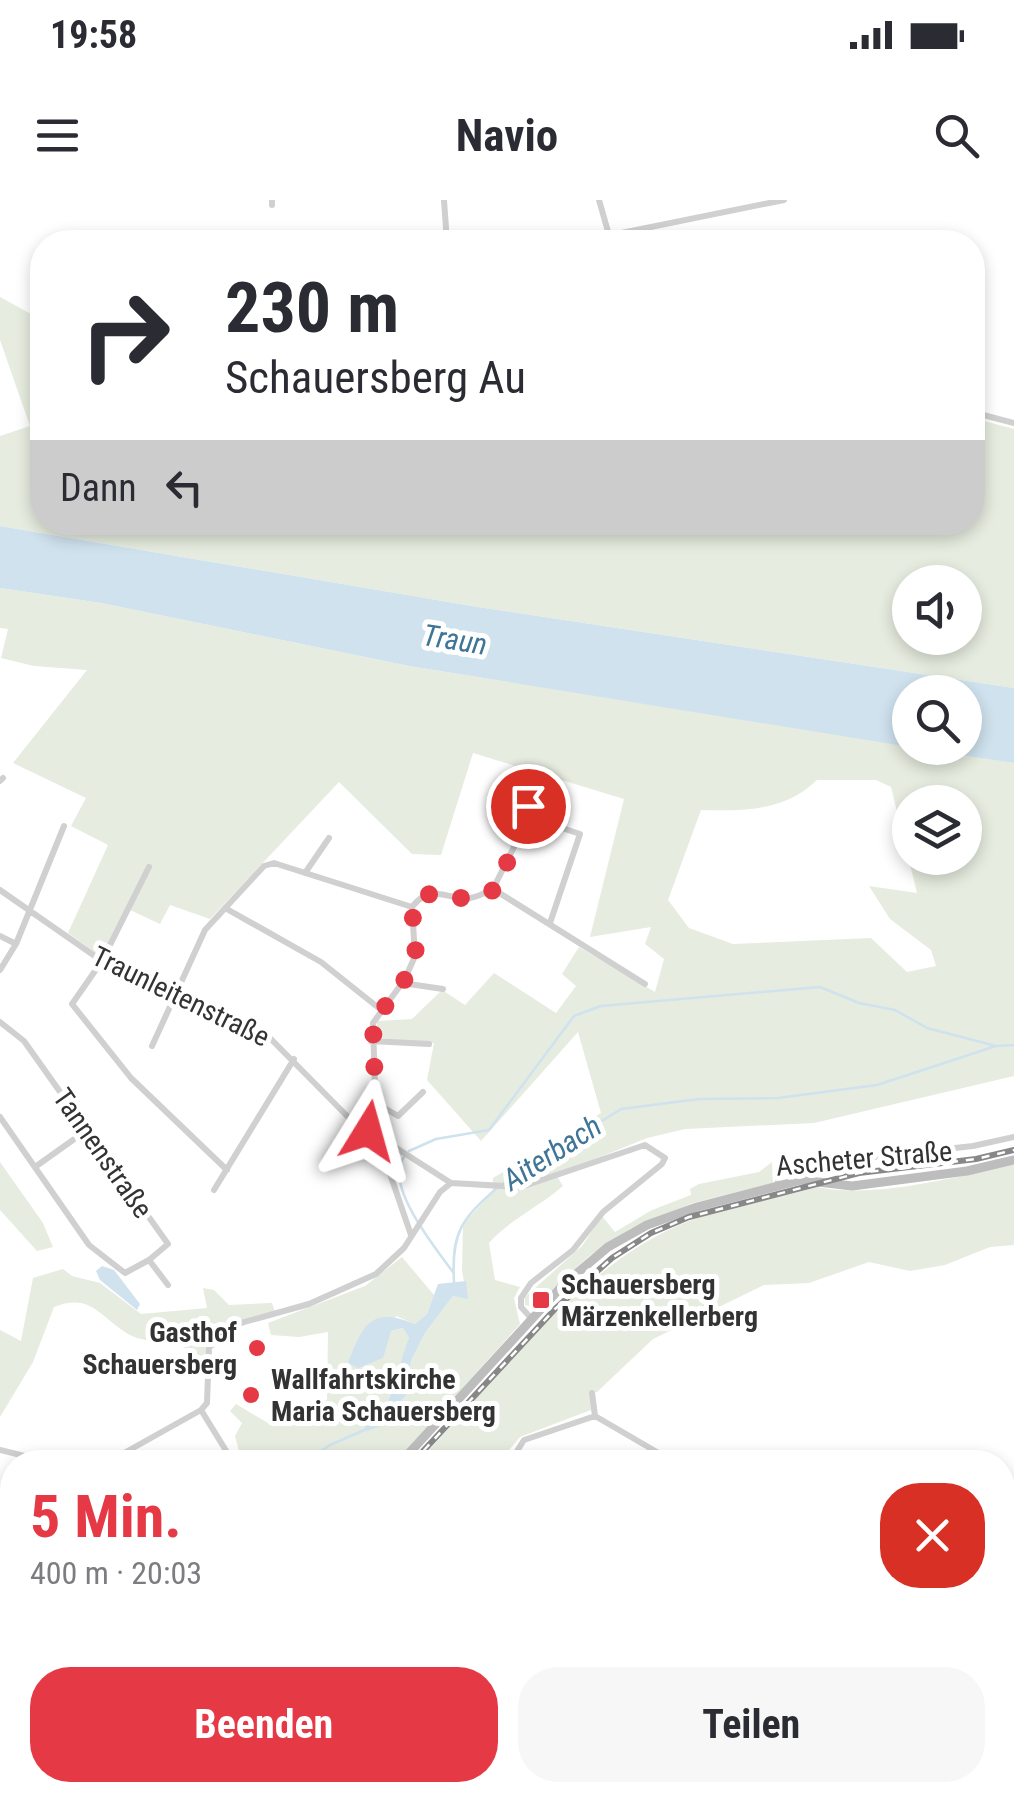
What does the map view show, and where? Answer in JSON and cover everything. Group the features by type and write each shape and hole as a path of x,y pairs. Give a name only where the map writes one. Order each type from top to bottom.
{"main road":[{"name":"Ascheter Straße","path":"412,1450 531,1318 595,1257 635,1231 678,1212 809,1180 838,1186 871,1184 1014,1160"}],"street":[{"path":"444,200 447,230"},
{"path":"598,200 607,230"},
{"path":"654,230 784,200"},
{"path":"985,415 1014,422"},
{"path":"412,907 428,893 441,890 469,898 494,890 533,817 580,834 550,924"},
{"path":"0,970 32,909 64,826"},
{"path":"305,873 329,838"},
{"path":"152,1046 200,939 264,866 274,863 412,907"},
{"path":"149,867 102,961 72,1004 131,1078 227,1170"},
{"name":"Traunleitenstraße","path":"0,890 102,961 252,1025 294,1059 327,1098 368,1131 408,1160 451,1183 509,1188 542,1182 645,1145 665,1158 603,1212 574,1250 524,1290 520,1307 531,1318"},
{"path":"494,890 645,984"},
{"path":"368,1131 374,1102 371,1041 380,1009 402,984 416,951 412,907"},
{"path":"225,908 321,962 380,1009"},
{"path":"0,936 16,944"},
{"path":"402,984 444,989"},
{"name":"Tannenstraße","path":"0,1022 24,1041 168,1244 149,1260 168,1285"},
{"path":"371,1041 428,1044"},
{"path":"214,1190 294,1059"},
{"path":"374,1102 398,1116 423,1092"},
{"path":"0,1117 89,1244 125,1273 149,1260"},
{"path":"35,1167 86,1130"},
{"path":"776,1187 783,1167 1014,1138"},
{"path":"395,1151 387,1165 414,1234"},
{"path":"227,1450 204,1406 209,1348 230,1326 284,1313 363,1281 394,1259 451,1183"},
{"path":"592,1393 597,1417"},
{"path":"129,1450 204,1406"},
{"path":"518,1450 524,1440 597,1417 653,1450"}],"shaded area":[{"path":"0,297 30,313 30,426 0,340"},
{"path":"985,421 1014,429 1014,688 982,683 982,675 928,675 478,607 53,535 985,535"},
{"path":"30,426 30,531 0,526 0,436"},
{"path":"0,588 101,603 409,666 892,743 892,765 982,765 982,758 1014,763 1014,1076 814,1123 685,1129 647,1138 556,1175 563,1186 489,1243 495,1280 520,1287 514,1298 520,1324 407,1450 239,1450 235,1436 242,1423 230,1411 236,1404 273,1426 327,1400 328,1332 299,1337 271,1335 268,1323 365,1286 402,1257 434,1295 427,1314 415,1324 396,1316 391,1331 403,1328 409,1338 399,1378 380,1415 381,1426 407,1394 411,1361 425,1333 453,1296 467,1298 462,1271 463,1224 493,1192 493,1178 601,1113 578,1032 481,1141 427,1080 434,1043 377,1038 377,1021 412,1019 442,990 465,1005 494,973 556,1013 576,986 562,974 579,947 655,992 664,959 645,944 651,927 590,937 624,799 473,753 441,855 412,854 339,782 210,919 170,905 160,924 130,910 103,958 68,933 108,845 71,826 86,798 13,763 87,670 34,666 1,658 8,629 0,628","holes":["817,780 876,780 892,791 892,785 982,785 982,875 913,875 917,893 869,886 890,919 931,950 936,966 907,972 871,938 733,944 689,928 668,900 701,810 764,807 792,798"]},
{"path":"0,1162 43,1223 53,1247 37,1251 0,1210"},
{"path":"772,1162 773,1183 693,1203 630,1229 589,1256 533,1307 525,1305 525,1297 582,1246 602,1216 615,1232 652,1210 691,1195 690,1189 699,1184 759,1172"},
{"path":"1014,1164 1014,1245 990,1247 945,1265 910,1271 869,1262 809,1283 764,1285 653,1339 597,1392 590,1393 591,1410 520,1437 509,1450 429,1450 570,1300 640,1246 677,1226 817,1187 864,1190 942,1180"},
{"path":"63,1269 72,1276 100,1283 141,1314 207,1308 203,1288 214,1290 229,1305 272,1303 275,1312 224,1329 209,1345 199,1376 193,1356 185,1348 130,1335 87,1305 67,1303 54,1307 33,1362 0,1417 0,1330 21,1341 33,1278"}],"water":[{"name":"Traun","path":"0,526 30,531 30,535 53,535 478,607 928,675 892,675 892,744 409,666 101,603 0,588"},
{"path":"982,683 1014,688 1014,763 982,758"},
{"path":"102,1266 114,1270 140,1304 137,1310 100,1280 96,1271"},
{"path":"466,1281 468,1299 453,1296 425,1333 411,1361 407,1394 381,1426 367,1431 364,1425 383,1407 394,1386 409,1338 403,1328 391,1331 383,1358 358,1368 348,1363 364,1329 378,1318 388,1317 415,1324 427,1314 438,1284"}],"waterway":[{"path":"409,1151 436,1139 489,1130 574,1016 601,1006 820,987 859,1003 895,1010 927,1028 996,1046"},
{"name":"Aiterbach","path":"504,1182 621,1109 699,1099 778,1098 877,1085 996,1046 1014,1045"},
{"path":"404,1157 399,1169 406,1199 424,1233 453,1272"},
{"name":"Aiterbach","path":"454,1282 455,1250 461,1227 498,1187"},
{"name":"Aiterbach","path":"323,1450 369,1428"}],"railway":[{"path":"424,1450 555,1309 612,1258 651,1233 689,1217 859,1173 976,1159 1014,1150"}],"place":[{"name":"Schauersberg Märzenkellerberg","path":"541,1300"},
{"name":"Gasthof Schauersberg","path":"257,1348"},
{"name":"Wallfahrtskirche Maria Schauersberg","path":"251,1395"}],"route":[{"path":"368,1131 375,1089 373,1023 405,979 416,956 412,907 428,893 441,890 469,898 494,890 529,817 528,806"}]}
